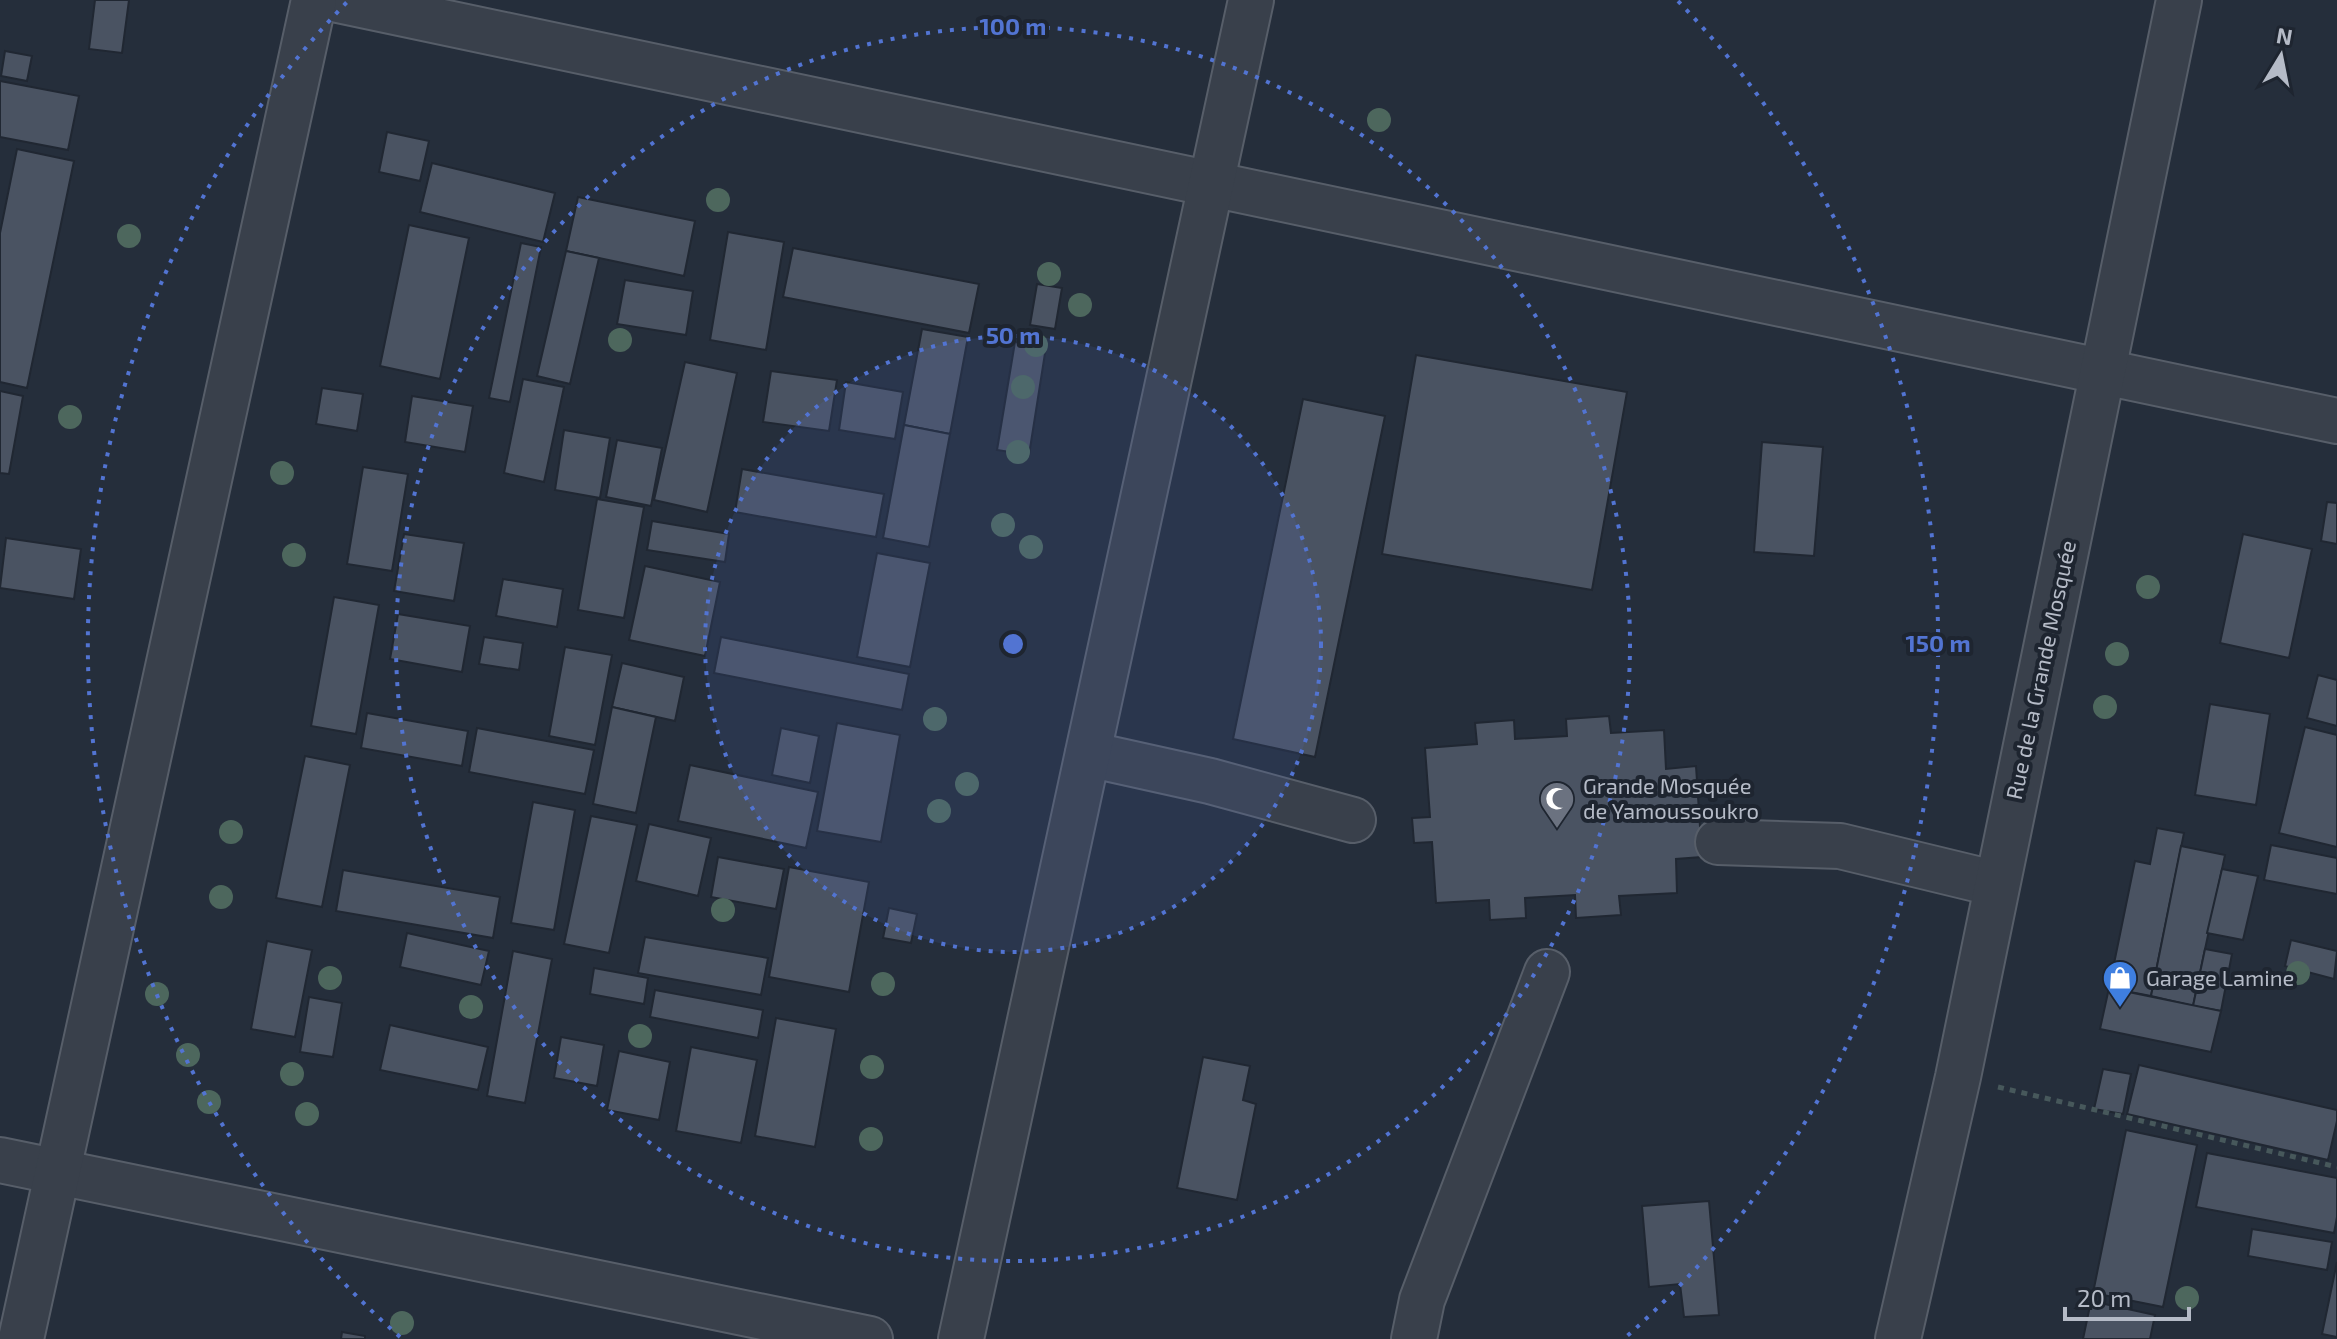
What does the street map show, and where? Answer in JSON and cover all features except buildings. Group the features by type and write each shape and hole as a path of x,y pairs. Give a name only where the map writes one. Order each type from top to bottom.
{"street":[{"path":"21,1339 314,0"},
{"path":"338,0 2337,421"},
{"path":"961,1339 1251,0"},
{"name":"Rue de la Grande Mosquée","path":"1898,1339 1958,1077 2179,0"},
{"path":"1088,754 1210,781 1353,820"},
{"path":"1718,842 1840,846 1997,884"},
{"path":"1414,1339 1422,1300 1547,972"},
{"path":"0,1160 870,1339"}],"path":[{"path":"1958,1077 2337,1167"}],"place":[{"name":"Grande Mosquée de Yamoussoukro","path":"1557,830"},
{"name":"Garage Lamine","path":"2120,1009"}]}
